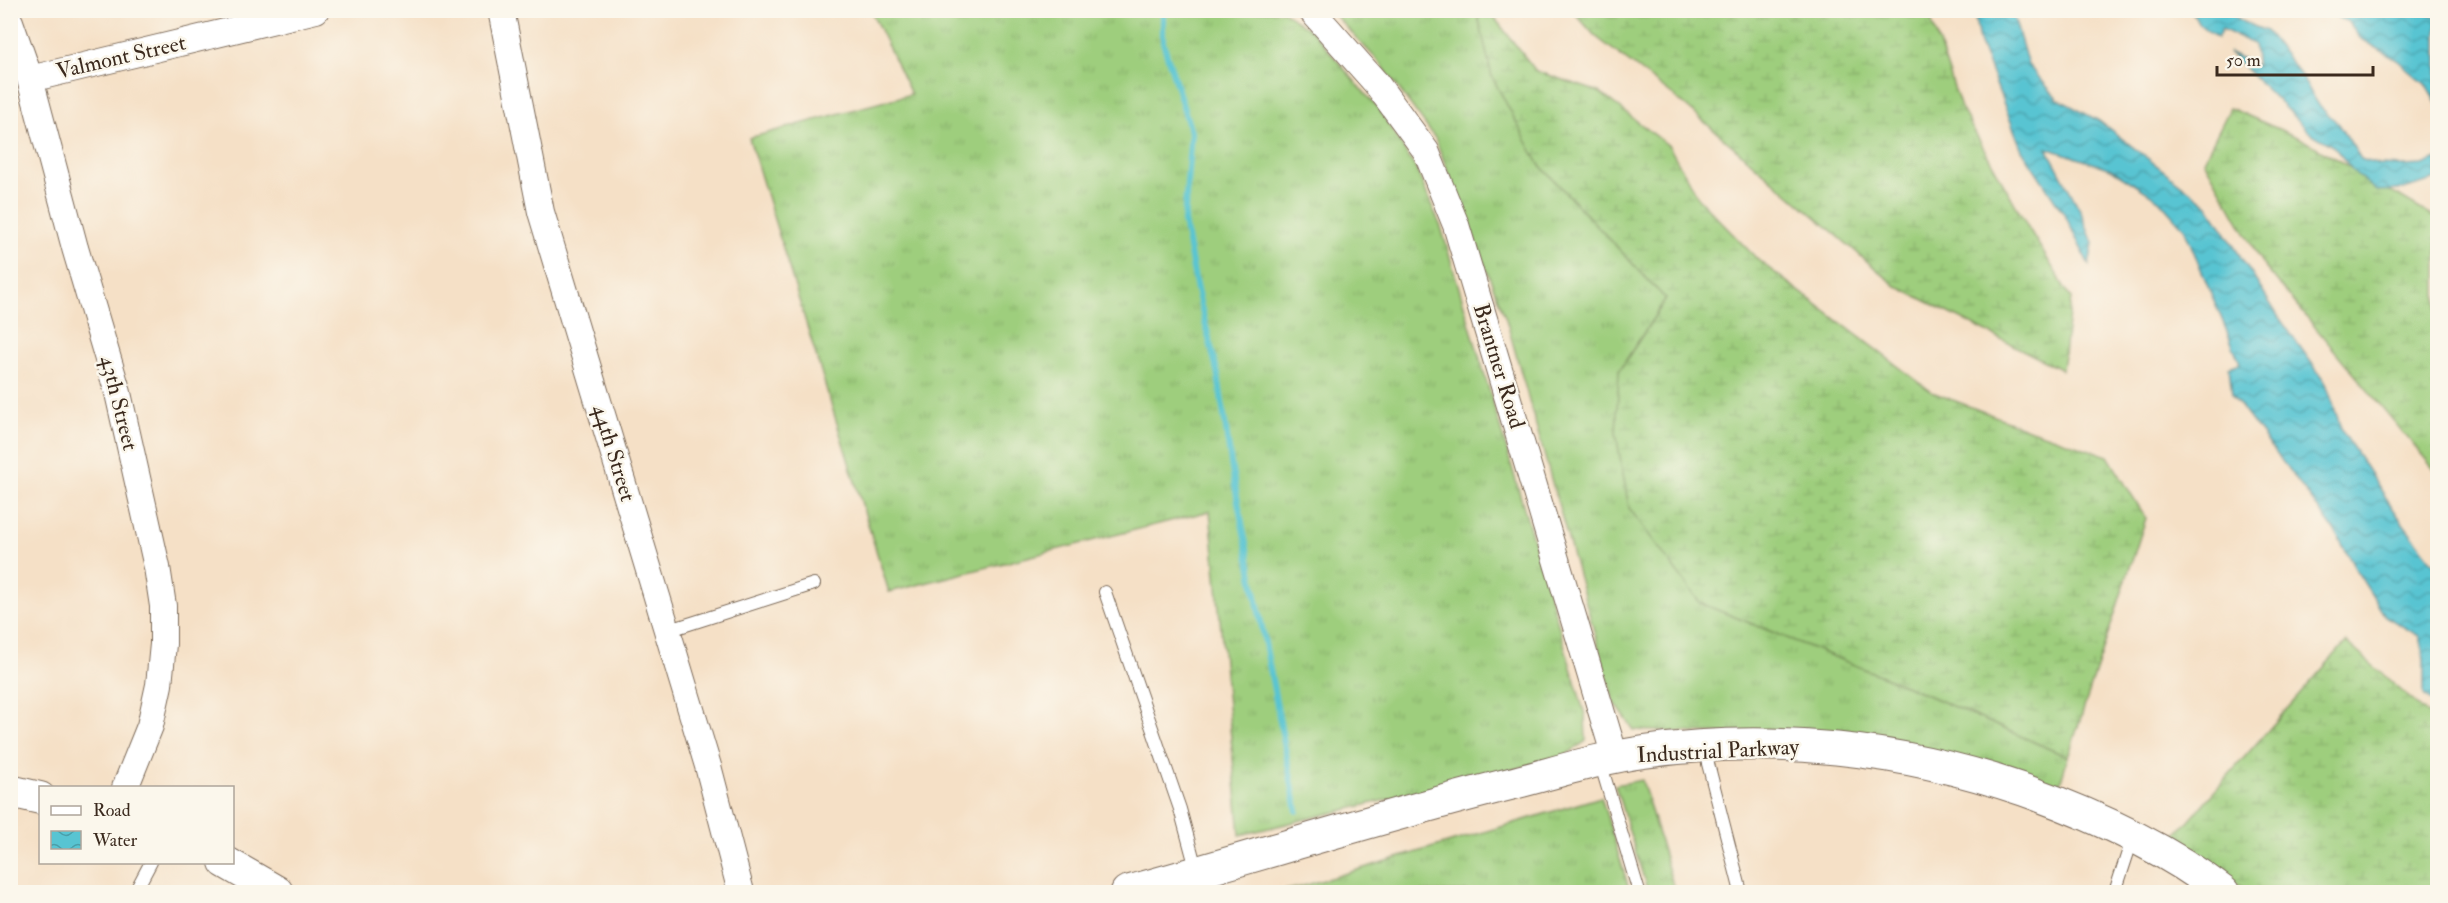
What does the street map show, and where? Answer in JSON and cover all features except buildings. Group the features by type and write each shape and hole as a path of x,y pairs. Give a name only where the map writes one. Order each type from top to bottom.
{"street":[{"name":"Valmont Street","path":"30,78 316,10"},
{"name":"44th Street","path":"501,10 541,212 708,766 741,892"},
{"name":"Brantner Road","path":"1311,10 1377,83 1426,151 1456,225 1608,759"},
{"name":"43th Street","path":"10,22 30,78 75,248 118,393 160,586 163,644 159,685 150,726 126,786"},
{"name":"Industrial Parkway","path":"1128,892 1415,807 1608,759 1643,752 1781,744 1853,750 1921,761 1987,777 2065,805 2134,836 2206,879 2223,892"},
{"path":"10,791 39,798"},
{"path":"228,864 272,891"}],"lane":[{"path":"667,631 814,584"},
{"path":"1105,592 1180,809 1198,873"},
{"path":"1704,747 1741,892"},
{"path":"1608,759 1639,892"},
{"path":"2115,892 2134,836"},
{"path":"135,892 150,864"}],"green space":[{"path":"871,11 1283,11 1313,32 1380,111 1416,169 1441,227 1585,715 1586,741 1561,758 1240,835 1210,511 889,592 749,138 911,94"},
{"path":"1331,11 1477,11 1481,29 1539,164 1666,299 1619,371 1700,603 1907,686 2068,757 2058,790 1886,741 1634,730 1614,702 1506,319 1435,138 1381,64"},
{"path":"1477,11 1493,11 1493,16 1536,71 1599,92 1669,146 1698,198 1758,260 1932,392 2031,430 2108,456 2146,518 2068,757 1907,686 1700,603 1629,508 1616,434 1619,371 1666,299 1539,164 1492,77"},
{"path":"1573,11 1928,11 1961,108 2071,298 2062,370 1896,286 1680,101 1595,36"},
{"path":"2230,108 2304,140 2437,219 2437,473 2263,265 2204,160"},
{"path":"2346,642 2437,722 2437,892 2249,892 2220,873 2167,845"},
{"path":"1642,780 1675,892 1648,892 1615,785"},
{"path":"1601,797 1630,892 1276,892 1297,888"}],"water":[{"path":"1974,11 2012,11 2028,65 2058,99 2099,121 2208,205 2278,316 2326,383 2342,431 2402,522 2437,568 2437,707 2424,695 2424,659 2419,636 2385,616 2335,531 2232,395 2229,367 2240,363 2184,228 2159,200 2111,169 2047,148 2080,210 2093,243 2089,265 2066,217 2022,150 1979,41"},
{"path":"2192,11 2229,11 2243,22 2266,31 2295,67 2320,107 2339,124 2361,159 2379,165 2403,166 2423,165 2437,159 2437,179 2400,190 2376,191 2355,173 2334,147 2309,132 2229,52 2257,66 2254,44 2222,29 2217,38 2199,24"},
{"path":"2321,11 2421,11 2437,18 2437,104 2425,84 2397,60 2360,38 2347,21"}],"waterway":[{"path":"1163,10 1163,42 1191,132 1184,221 1197,290 1218,375 1232,470 1297,811"}]}
